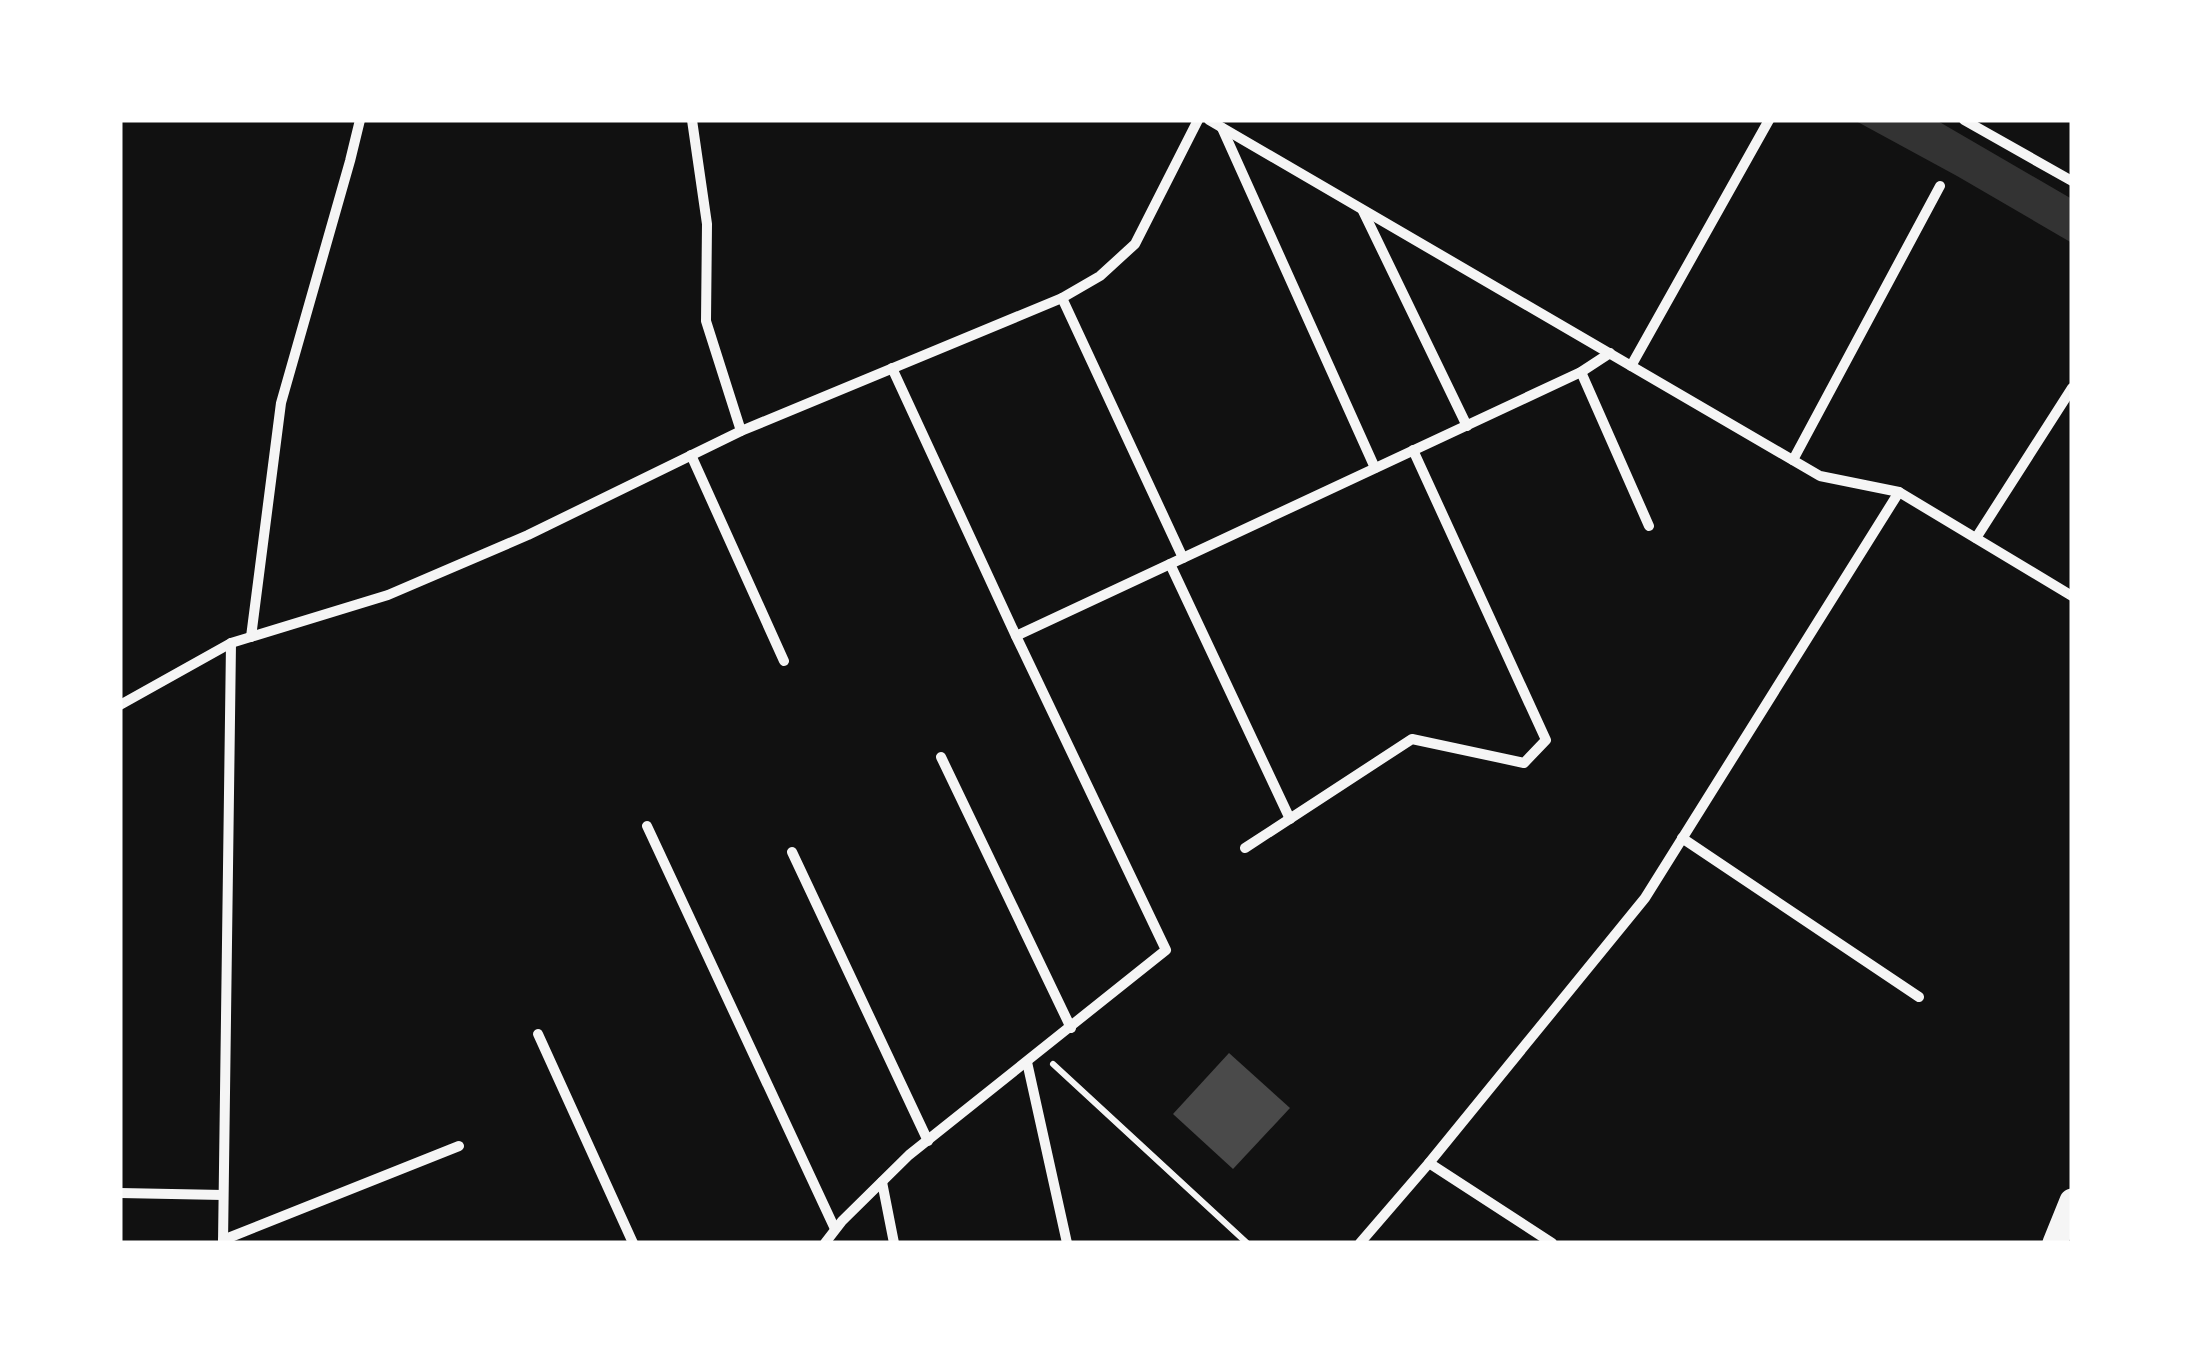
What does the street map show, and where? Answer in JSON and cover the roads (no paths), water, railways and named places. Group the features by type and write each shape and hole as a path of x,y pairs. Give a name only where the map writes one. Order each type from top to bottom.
{"main road":[{"path":"2055,1243 2072,1201"}],"street":[{"path":"250,637 282,403 360,120"},
{"path":"692,120 707,224 706,321 741,431"},
{"path":"120,705 231,643 388,595 528,536 741,431 1062,298 1100,276 1135,244 1198,120"},
{"path":"1209,120 1820,476 1900,492 2072,596"},
{"path":"1631,366 1769,120"},
{"path":"1964,120 2072,181"},
{"path":"1221,127 1374,468"},
{"path":"1793,460 1940,186"},
{"path":"1362,210 1467,426"},
{"path":"1062,298 1183,558"},
{"path":"1016,636 1581,372 1610,354"},
{"path":"824,1243 928,1140 1166,950 892,368"},
{"path":"1581,372 1649,526"},
{"path":"1976,538 2072,388"},
{"path":"1245,848 1412,740 1524,763 1546,740 1413,450"},
{"path":"690,455 784,661"},
{"path":"1360,1243 1645,898 1900,492"},
{"path":"1170,564 1290,818"},
{"path":"231,643 223,1241 458,1146"},
{"path":"941,757 1071,1028"},
{"path":"647,826 836,1229"},
{"path":"1682,838 1919,997"},
{"path":"792,852 928,1140"},
{"path":"538,1034 632,1243"},
{"path":"1028,1062 1067,1243"},
{"path":"1429,1163 1552,1243"},
{"path":"882,1182 894,1243"},
{"path":"120,1193 223,1195"}]}
